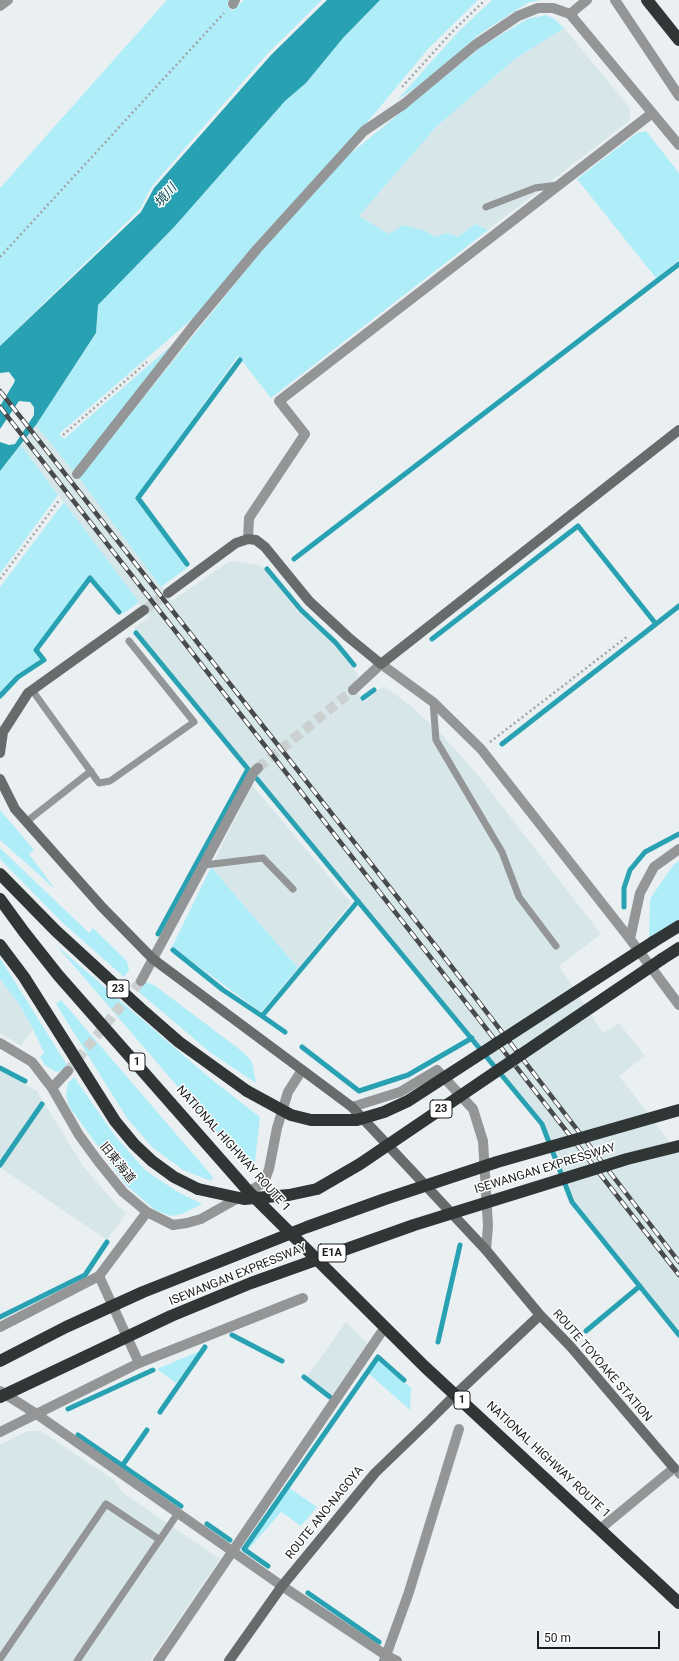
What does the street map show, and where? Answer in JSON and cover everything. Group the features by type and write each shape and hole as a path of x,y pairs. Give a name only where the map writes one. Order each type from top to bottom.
{"highway":[{"path":"647,0 679,40"},
{"name":"23","path":"0,874 61,936 179,1042 247,1090 291,1115 311,1120 357,1120 384,1112 408,1101 679,926"},
{"name":"NATIONAL HIGHWAY ROUTE 1","path":"0,899 58,975 249,1192 455,1394 483,1418 679,1603"},
{"name":"NATIONAL HIGHWAY ROUTE 1","path":"0,909 24,932"},
{"name":"23","path":"0,945 24,977 115,1121 134,1144 152,1162 174,1177 198,1189 244,1199 289,1195 317,1189 360,1164 679,948"},
{"name":"ISEWANGAN EXPRESSWAY","path":"0,1361 66,1327 143,1292 307,1227 385,1199 497,1162 679,1110"},
{"name":"ISEWANGAN EXPRESSWAY","path":"0,1397 150,1326 251,1283 414,1225 627,1159 679,1146"}],"street":[{"path":"0,6 8,0"},
{"path":"570,14 587,0"},
{"path":"615,0 679,96"},
{"path":"77,474 193,326 247,261 364,131 404,104 475,45 518,16 538,8 553,8 570,14 651,114 679,145"},
{"path":"248,539 249,518 305,434 279,401 651,114"},
{"path":"353,690 381,664 679,430"},
{"path":"168,594 236,543 248,539 256,540 265,547 309,601 348,637 381,664 433,702 481,750 630,939 675,997 679,1005"},
{"path":"0,753 3,732 28,693 144,610"},
{"path":"141,981 253,773 258,768"},
{"path":"0,779 15,809 26,822 102,907 153,959 352,1107 486,1250 540,1315"},
{"path":"630,939 640,893 654,867 679,849"},
{"name":"旧東海道","path":"0,1043 32,1062 52,1088 79,1135 123,1192 147,1212 173,1225 187,1223 201,1218 249,1192 264,1182 269,1169 277,1128 288,1092 302,1070"},
{"path":"352,1107 400,1092 437,1070 473,1109 483,1141 488,1226 486,1250"},
{"path":"52,1088 68,1071"},
{"path":"0,1327 99,1276 147,1212"},
{"path":"99,1276 139,1363"},
{"path":"0,1432 35,1413 139,1363 303,1298"},
{"name":"ROUTE TOYOAKE STATION","path":"455,1394 540,1315 571,1347 677,1470"},
{"path":"158,1661 385,1327"},
{"path":"0,1391 35,1413 385,1659 397,1661"},
{"name":"ROUTE ANO-NAGOYA","path":"229,1661 282,1586 375,1473 455,1394"},
{"path":"385,1659 410,1588 459,1429"},
{"path":"600,1529 677,1470"}],"lane":[{"path":"486,207 535,188 558,185"},
{"path":"32,690 99,783 110,781 194,722 129,641"},
{"path":"433,702 436,740 502,852 519,897 556,946"},
{"path":"26,822 91,772"},
{"path":"204,864 263,858 293,889"},
{"path":"3,1661 0,1659 106,1504 160,1540"},
{"path":"77,1661 178,1513"}],"path":[{"path":"397,93 451,33 485,0"},
{"path":"0,257 234,2"},
{"path":"62,435 149,359"},
{"path":"0,579 60,499"},
{"path":"481,750 628,636"}],"shaded area":[{"path":"167,0 230,0 227,5 232,11 244,0 322,0 268,53 152,186 140,209 0,346 0,188"},
{"path":"380,0 478,0 428,49 370,119 253,246 199,313 59,434 64,439 180,338 73,471 36,425 96,334 98,305 175,226 285,101 306,83 343,38"},
{"path":"492,0 541,0 529,2 481,33 420,85 397,100 459,31"},
{"path":"546,15 553,18 564,28 515,59 436,127 359,216 389,234 403,225 426,231 434,237 448,233 458,237 475,224 488,230 271,398 238,356 136,498 188,567 161,587 79,478 259,254 345,158 481,47 527,19"},
{"path":"564,28 630,108 630,120 488,230 475,224 458,237 448,233 434,237 426,231 389,234 359,216 436,127 515,59"},
{"path":"646,131 679,173 679,260 656,278 577,179 637,133"},
{"path":"36,425 96,499 172,601 230,561 262,566 298,612 334,644 359,676 352,685 364,702 384,686 412,707 441,734 478,775 601,934 559,966 603,1033 619,1023 645,1056 619,1076 679,1154 679,1334 575,1201 545,1124 134,628 149,617 21,445"},
{"path":"21,445 58,495 0,574 0,471"},
{"path":"64,502 139,602 123,614 90,576 34,649 42,659 16,675 0,692 0,587"},
{"path":"252,785 351,903 298,968 211,867"},
{"path":"0,810 34,850 29,854 55,889 0,840"},
{"path":"0,848 89,933 93,928 127,961 129,970 124,977 64,924 0,859"},
{"path":"679,861 679,920 649,940 650,899 674,864"},
{"path":"211,867 298,968 261,1012 172,947"},
{"path":"56,945 212,1080 260,1117 254,1171 251,1172"},
{"path":"0,958 67,1065 63,1070 56,1072 45,1065 40,1057 44,1053 33,1029 19,1004 0,979"},
{"path":"0,979 19,1004 33,1029 21,1046 0,1033"},
{"path":"146,982 154,985 243,1052 252,1062 256,1083 211,1053 133,987 135,983"},
{"path":"61,1000 213,1177 211,1181 183,1170 152,1147 127,1118 56,1004"},
{"path":"0,1071 37,1091 42,1100 0,1161"},
{"path":"74,1077 116,1137 145,1170 176,1191 202,1204 182,1214 170,1216 155,1210 126,1185 69,1106 66,1095 68,1083"},
{"path":"45,1104 83,1166 117,1205 126,1213 107,1240 1,1168"},
{"path":"346,1322 369,1345 331,1396 307,1377"},
{"path":"200,1351 176,1383 157,1369"},
{"path":"378,1359 411,1388 410,1410 368,1373"},
{"path":"28,1431 41,1431 114,1480 123,1493 220,1559 150,1661 0,1661 0,1445"},
{"path":"288,1487 317,1507 301,1526 281,1512 248,1550 246,1548"}],"water":[{"name":"境川","path":"327,0 380,0 343,38 306,83 285,101 175,226 98,305 96,333 36,425 0,471 0,442 9,445 15,444 34,415 34,407 30,402 19,401 0,429 0,406 15,380 9,372 0,373 0,346 141,212 154,188 271,55"}],"waterway":[{"path":"294,559 679,264"},
{"path":"187,564 138,498 240,360"},
{"path":"432,639 578,526 656,624"},
{"path":"267,569 301,610 336,643 354,665"},
{"path":"0,696 18,677 44,660 36,650 90,578 119,612"},
{"path":"502,744 679,606"},
{"path":"136,633 248,769 158,934"},
{"path":"363,698 374,690"},
{"path":"257,779 542,1124 572,1202 679,1335"},
{"path":"624,907 624,888 630,870 645,852 679,834"},
{"path":"173,950 223,990 262,1016 358,901"},
{"path":"262,1016 285,1032"},
{"path":"302,1047 359,1091 408,1075 472,1038"},
{"path":"0,1068 25,1081"},
{"path":"0,1165 42,1104"},
{"path":"0,1317 85,1275 107,1242"},
{"path":"438,1342 460,1245"},
{"path":"586,1331 640,1286"},
{"path":"232,1335 282,1361"},
{"path":"160,1412 205,1347"},
{"path":"244,1549 378,1357 404,1380"},
{"path":"68,1409 153,1370"},
{"path":"304,1377 330,1397"},
{"path":"122,1466 147,1430"},
{"path":"78,1435 181,1506"},
{"path":"207,1524 230,1540"},
{"path":"245,1550 268,1566"},
{"path":"308,1593 379,1642"}],"tunnel":[{"path":"144,610 168,593"},
{"path":"258,768 353,690"},
{"path":"68,1071 141,981"}],"railway":[{"path":"0,391 438,949 679,1262"},
{"path":"0,407 679,1275"}]}
